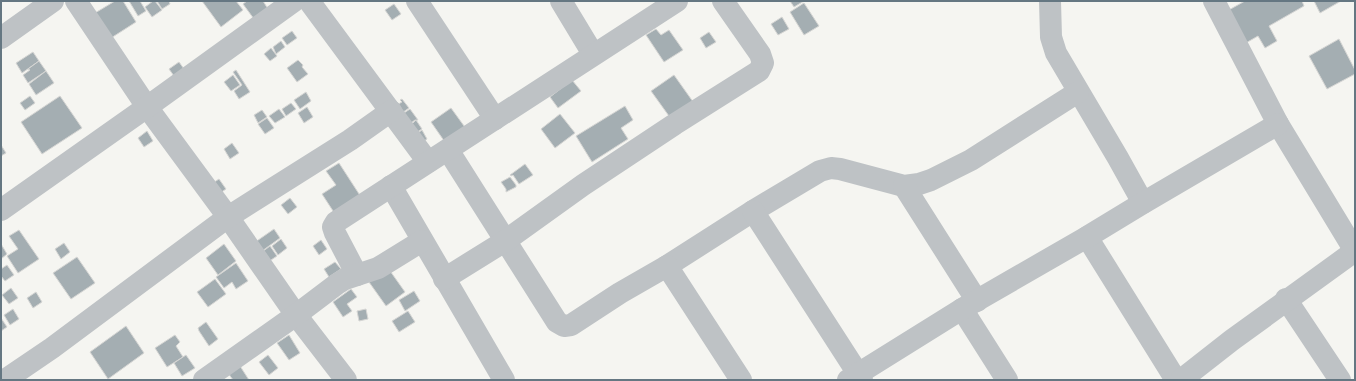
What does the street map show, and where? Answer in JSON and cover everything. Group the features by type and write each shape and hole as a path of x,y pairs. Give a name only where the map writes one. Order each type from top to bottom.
{"street":[{"path":"1,38 53,1"},
{"path":"76,1 147,107 228,217 296,315 346,380"},
{"path":"1,210 294,1"},
{"path":"309,1 428,162"},
{"path":"417,1 495,119"},
{"path":"561,1 593,54"},
{"path":"357,275 333,227 336,222 593,54 677,1"},
{"path":"444,278 505,242 583,185 759,71 763,63 760,54 723,1"},
{"path":"1181,380 1286,299 1355,251 1278,124 1214,1"},
{"path":"1055,6 1051,37 1056,54 1143,202"},
{"path":"448,150 557,322 564,326 571,324 667,266 753,211 820,171 831,168 840,169 904,186 919,184 931,180 971,160 1078,92"},
{"path":"5,380 52,348 228,217 350,140 391,111"},
{"path":"753,211 856,378 969,305 1088,237 1143,202 1278,124"},
{"path":"391,186 504,380"},
{"path":"904,186 969,305 1007,380"},
{"path":"1088,237 1176,380"},
{"path":"204,380 337,284 378,268 422,240"},
{"path":"667,266 741,380"},
{"path":"1286,299 1340,380"}],"building":[{"path":"115,1 123,1 136,22 111,38 95,13"},
{"path":"129,1 140,1 146,11 138,16"},
{"path":"155,1 162,10 152,17 145,7"},
{"path":"157,1 169,1 170,4 162,9"},
{"path":"202,1 236,1 243,10 221,27"},
{"path":"247,1 263,1 268,9 254,19 243,4"},
{"path":"790,1 804,1 794,7"},
{"path":"1245,1 1302,1 1304,6 1269,26 1277,41 1265,48 1258,36 1244,44 1227,11"},
{"path":"1314,1 1341,1 1320,13"},
{"path":"804,3 819,26 804,35 790,12"},
{"path":"394,4 401,14 392,20 385,10"},
{"path":"782,17 789,29 778,35 771,24"},
{"path":"656,29 661,35 669,30 683,50 664,62 646,35"},
{"path":"292,31 297,38 287,45 282,38"},
{"path":"709,32 716,42 706,48 700,38"},
{"path":"1339,39 1355,70 1355,74 1327,89 1309,56"},
{"path":"281,41 285,47 276,54 273,47"},
{"path":"271,48 277,56 270,61 264,54"},
{"path":"33,52 39,61 22,73 16,63"},
{"path":"298,60 308,74 297,82 287,68"},
{"path":"39,61 46,71 28,83 23,75 30,70 28,69"},
{"path":"179,62 184,69 174,76 169,69"},
{"path":"236,70 250,92 239,99 234,91 242,85 233,72"},
{"path":"46,71 54,83 36,95 29,84"},
{"path":"233,75 240,85 231,91 224,82"},
{"path":"674,75 696,106 674,123 651,91"},
{"path":"572,80 581,91 558,108 550,97"},
{"path":"306,92 311,101 300,109 294,100"},
{"path":"30,96 35,103 25,110 20,103"},
{"path":"60,96 82,128 42,154 21,122"},
{"path":"402,99 409,108 399,115 395,106 402,102 400,100"},
{"path":"291,103 296,109 286,116 282,109"},
{"path":"625,106 633,120 621,128 628,139 592,162 576,136"},
{"path":"307,107 313,117 304,123 298,113"},
{"path":"451,108 467,130 447,145 431,122"},
{"path":"279,109 285,117 275,123 269,116"},
{"path":"410,109 418,120 415,120 407,126 401,115"},
{"path":"262,110 267,117 258,123 254,115"},
{"path":"560,114 575,133 555,148 541,129"},
{"path":"267,118 274,128 265,134 258,124"},
{"path":"416,120 422,129 414,134 411,125"},
{"path":"422,130 427,139 421,143 415,135"},
{"path":"147,131 153,141 144,147 138,138"},
{"path":"232,143 239,153 230,159 224,149"},
{"path":"1,145 6,153 1,156"},
{"path":"339,163 361,197 335,214 322,194 336,185 326,171"},
{"path":"525,164 533,175 519,184 513,175 510,175"},
{"path":"510,177 516,187 506,192 506,189 501,182"},
{"path":"219,179 226,189 217,195 210,185"},
{"path":"290,198 297,207 288,214 281,205"},
{"path":"274,229 280,238 258,254 251,245"},
{"path":"19,230 39,259 18,273 7,256 18,249 9,236"},
{"path":"281,239 287,248 278,255 272,246"},
{"path":"321,240 327,249 319,255 313,246"},
{"path":"64,243 70,252 61,259 55,249"},
{"path":"1,244 7,254 1,259"},
{"path":"224,244 236,261 218,275 206,258"},
{"path":"270,246 277,256 265,264 258,255"},
{"path":"77,257 95,283 71,299 53,273"},
{"path":"383,261 405,292 386,306 364,275"},
{"path":"335,262 341,269 329,277 324,269"},
{"path":"236,263 248,281 236,289 232,282 224,288 216,277"},
{"path":"7,265 14,275 5,281 1,276 1,269"},
{"path":"215,279 226,294 208,307 197,292"},
{"path":"11,288 18,298 9,304 2,295"},
{"path":"351,289 357,297 347,304 352,311 343,317 333,302"},
{"path":"414,291 420,301 405,311 399,300"},
{"path":"36,292 42,302 33,308 27,298"},
{"path":"13,309 19,319 10,325 4,315"},
{"path":"366,309 368,319 359,321 357,311"},
{"path":"408,311 415,322 399,332 392,321"},
{"path":"1,318 7,327 1,331"},
{"path":"206,322 218,339 209,346 198,328"},
{"path":"126,326 144,353 108,379 90,352"},
{"path":"175,335 180,342 176,346 183,357 167,367 155,348"},
{"path":"289,335 300,353 289,360 277,343"},
{"path":"186,355 195,368 182,376 174,363"},
{"path":"268,355 278,368 269,375 259,362"},
{"path":"240,366 249,380 233,380 228,373"}]}
